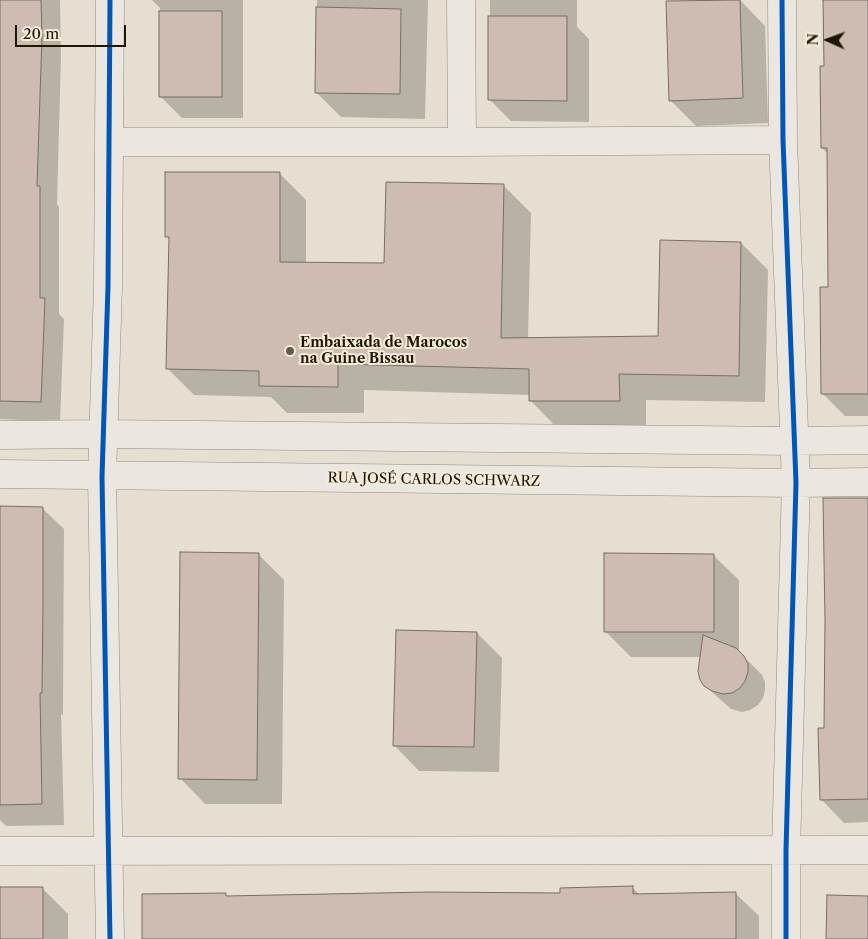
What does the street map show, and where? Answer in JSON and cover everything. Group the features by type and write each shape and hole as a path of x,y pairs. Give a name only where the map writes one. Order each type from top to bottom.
{"street":[{"path":"110,0 108,286 102,476 110,939"},
{"path":"461,0 462,142"},
{"path":"782,0 783,140 796,483 786,850 786,939"},
{"path":"110,142 783,140"},
{"path":"0,434 793,441 868,440"},
{"name":"RUA JOSÉ CARLOS SCHWARZ","path":"0,474 796,483 868,482"},
{"path":"0,851 868,850"}],"building":[{"path":"0,0 41,0 42,36 37,186 40,186 40,298 45,298 41,402 0,401"},
{"path":"740,0 743,98 669,101 666,1"},
{"path":"823,0 868,0 868,394 821,394 820,287 828,287 827,148 821,148 820,66 824,66"},
{"path":"316,7 401,9 400,94 315,93"},
{"path":"159,11 222,11 222,97 159,97"},
{"path":"488,16 567,16 567,101 488,100"},
{"path":"165,172 280,172 280,262 384,263 386,182 504,184 501,338 658,336 660,240 741,242 739,376 619,374 620,401 529,401 529,369 338,364 338,387 259,386 259,371 166,369 169,237 165,237"},
{"path":"823,498 868,498 868,799 820,800 818,728 824,728"},
{"path":"0,506 43,507 42,693 40,693 42,804 0,805"},
{"path":"180,552 259,553 257,780 178,779"},
{"path":"604,553 714,554 714,632 604,632"},
{"path":"396,630 477,632 474,747 393,746"},
{"path":"703,635 736,648 744,656 748,664 745,681 740,688 732,693 723,694 712,691 704,686 700,680 698,671"},
{"path":"633,886 633,894 736,892 736,939 142,939 142,894 226,893 226,896 428,892 560,893 560,888"},
{"path":"0,887 43,887 43,939 0,939"},
{"path":"827,895 868,896 868,939 826,939"}],"cycle path":[{"path":"110,0 108,286 102,477 110,939"},
{"path":"782,0 783,140 796,483 786,850 786,939"}],"place":[{"name":"Embaixada de Marocos na Guine Bissau","path":"290,351"}]}
